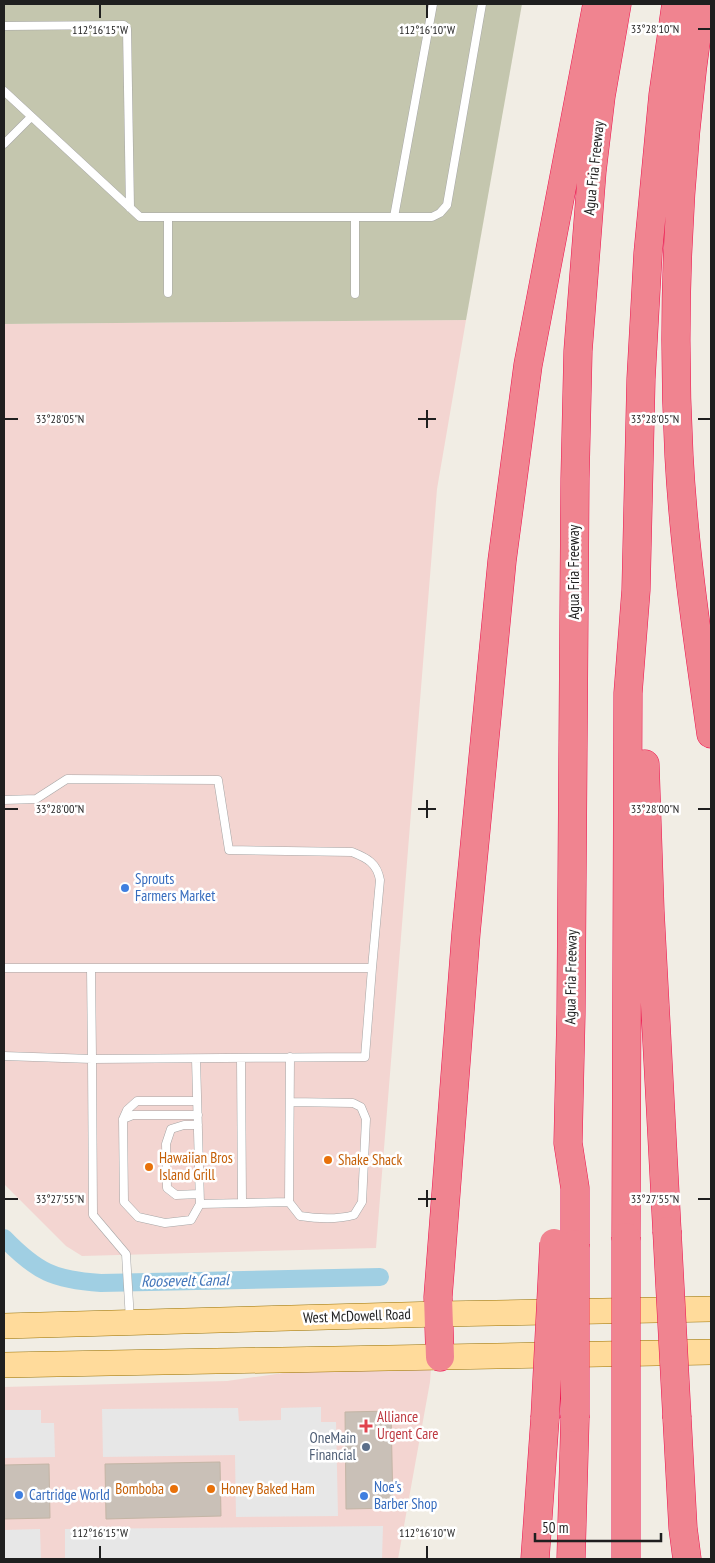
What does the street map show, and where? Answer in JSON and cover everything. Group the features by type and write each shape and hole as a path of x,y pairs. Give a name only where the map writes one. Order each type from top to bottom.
{"highway":[{"path":"440,1357 438,1297 466,933 502,561 528,365 597,4"},
{"name":"Agua Fria Freeway","path":"565,1243 559,1187 568,1143 572,985 575,479 578,351 592,171 601,96 617,4"},
{"path":"626,1559 628,693 636,590 641,379 648,253 663,95 676,4"},
{"path":"701,4 683,169 677,291 677,397 679,458 688,562 711,734"},
{"path":"636,590 644,696 650,911 683,1528 687,1559"},
{"path":"565,1243 575,1312 575,1418 571,1559"},
{"path":"535,1559 545,1418 565,1243"}],"main road":[{"name":"West McDowell Road","path":"4,1326 439,1314 711,1309"},
{"path":"4,1365 711,1352"}],"lane":[{"path":"394,217 433,4"},
{"path":"4,92 140,217 432,217 440,213 447,205 482,4"},
{"path":"4,26 124,25 127,28 130,208"},
{"path":"4,144 31,117"},
{"path":"168,217 168,293"},
{"path":"355,217 355,294"},
{"path":"4,800 36,799 67,779 218,780 229,850 352,852 364,857 378,868 380,880 365,1057 92,1059 4,1056"},
{"path":"4,968 372,968"},
{"path":"91,968 93,1215 126,1254 130,1322"},
{"path":"290,1057 289,1202 300,1216 320,1219 354,1215 362,1202 366,1119 361,1107 353,1103 290,1102"},
{"path":"196,1058 200,1204 191,1220 165,1222 138,1217 124,1202 123,1120 127,1110 137,1101 197,1101"},
{"path":"241,1058 242,1203"},
{"path":"123,1120 133,1115 198,1115"},
{"path":"198,1125 184,1125 171,1129 166,1144 167,1188 176,1195 199,1194"},
{"path":"200,1204 289,1202"}],"shaded area":[{"path":"4,4 522,4 466,320 4,324"},
{"path":"466,320 437,489 376,1248 82,1256 66,1246 4,1184 4,324"},
{"path":"431,1369 398,1559 4,1559 4,1387 227,1381 297,1371"},
{"path":"321,1407 321,1422 336,1422 338,1516 236,1517 235,1455 103,1457 102,1409 238,1408 239,1421 281,1420 281,1408"},
{"path":"4,1410 41,1410 41,1423 54,1423 55,1457 4,1458"},
{"path":"383,1526 382,1559 65,1559 65,1529"},
{"path":"40,1529 41,1559 4,1559 4,1530"}],"building":[{"path":"391,1411 393,1508 346,1509 345,1412"},
{"path":"220,1462 221,1516 106,1519 105,1464"},
{"path":"49,1464 50,1518 4,1519 4,1465"}],"waterway":[{"name":"Roosevelt Canal","path":"4,1238 26,1259 47,1272 85,1282 380,1277"}],"place":[{"name":"Sprouts Farmers Market","path":"125,888"},
{"name":"Shake Shack","path":"328,1160"},
{"name":"Hawaiian Bros Island Grill","path":"149,1167"},
{"name":"Alliance Urgent Care","path":"366,1426"},
{"name":"OneMain Financial","path":"366,1447"},
{"name":"Bomboba","path":"174,1489"},
{"name":"Honey Baked Ham","path":"211,1489"},
{"name":"Cartridge World","path":"19,1495"},
{"name":"Noe's Barber Shop","path":"364,1496"}]}
